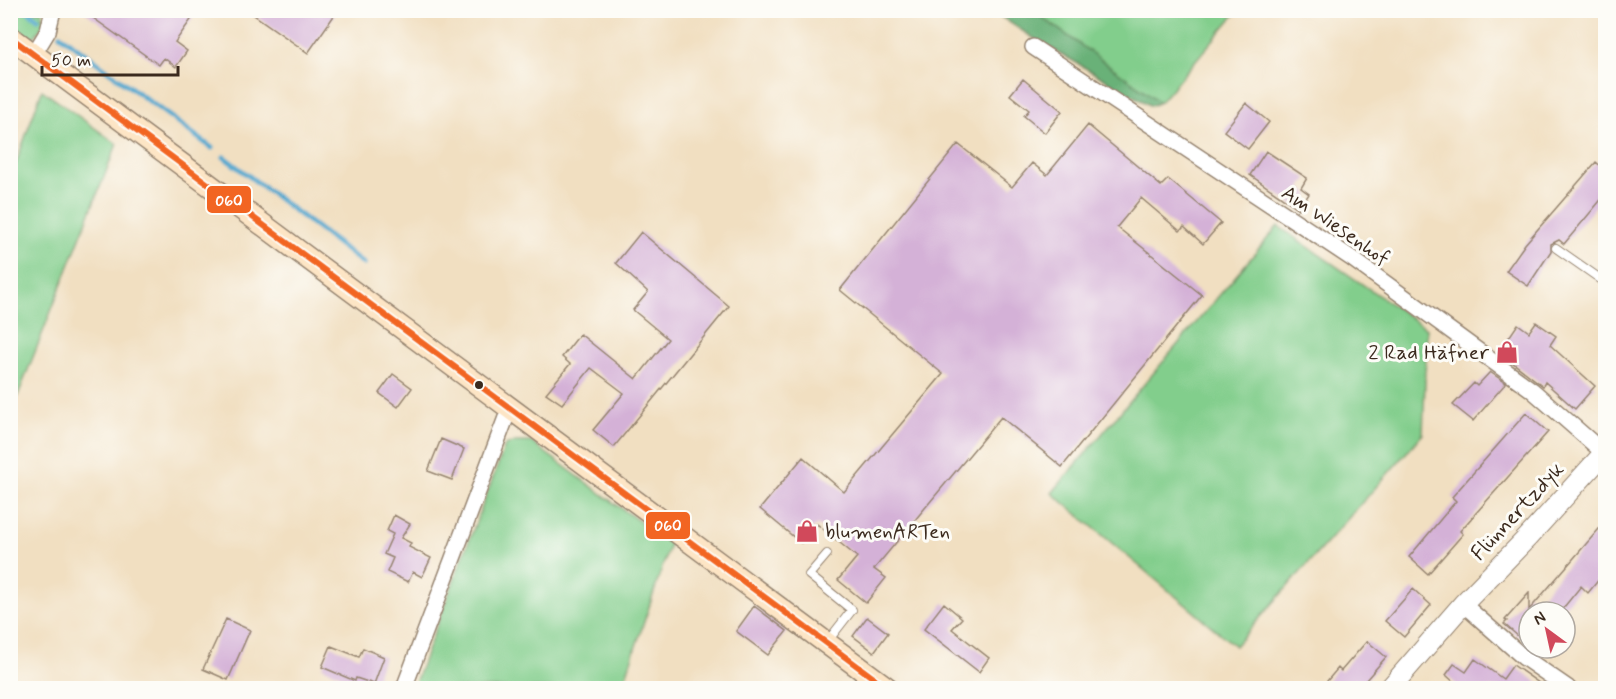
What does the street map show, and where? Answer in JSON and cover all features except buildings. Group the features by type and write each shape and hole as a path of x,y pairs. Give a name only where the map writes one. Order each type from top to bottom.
{"main road":[{"path":"10,37 887,688"}],"street":[{"path":"34,54 48,31 53,10"},
{"name":"Am Wiesenhof","path":"1033,47 1370,272 1532,390 1605,452"},
{"path":"404,688 510,406"},
{"name":"Flünnertzdyk","path":"1391,688 1463,603 1544,521 1605,452"},
{"path":"1463,603 1523,657 1568,688"}],"lane":[{"path":"1556,248 1605,283"},
{"path":"826,643 852,610 809,575 827,554"}],"green space":[{"path":"10,11 43,11 42,17 47,20 34,37 24,38 11,28"},
{"path":"992,11 1033,11 1160,102 1151,106 1035,39"},
{"path":"1033,11 1238,11 1160,102"},
{"path":"42,90 117,144 11,413 11,177"},
{"path":"1278,226 1427,329 1423,434 1235,646 1052,493"},
{"path":"515,442 531,442 670,544 622,688 413,688 505,446"}],"waterway":[{"path":"27,10 38,19"},
{"path":"60,35 212,148"},
{"path":"224,157 364,264"}],"transit line":[{"name":"060","path":"10,37 887,688"}],"place":[{"name":"2 Rad Häfner","path":"1507,352"},
{"name":"blumenARTen","path":"807,531"}]}
